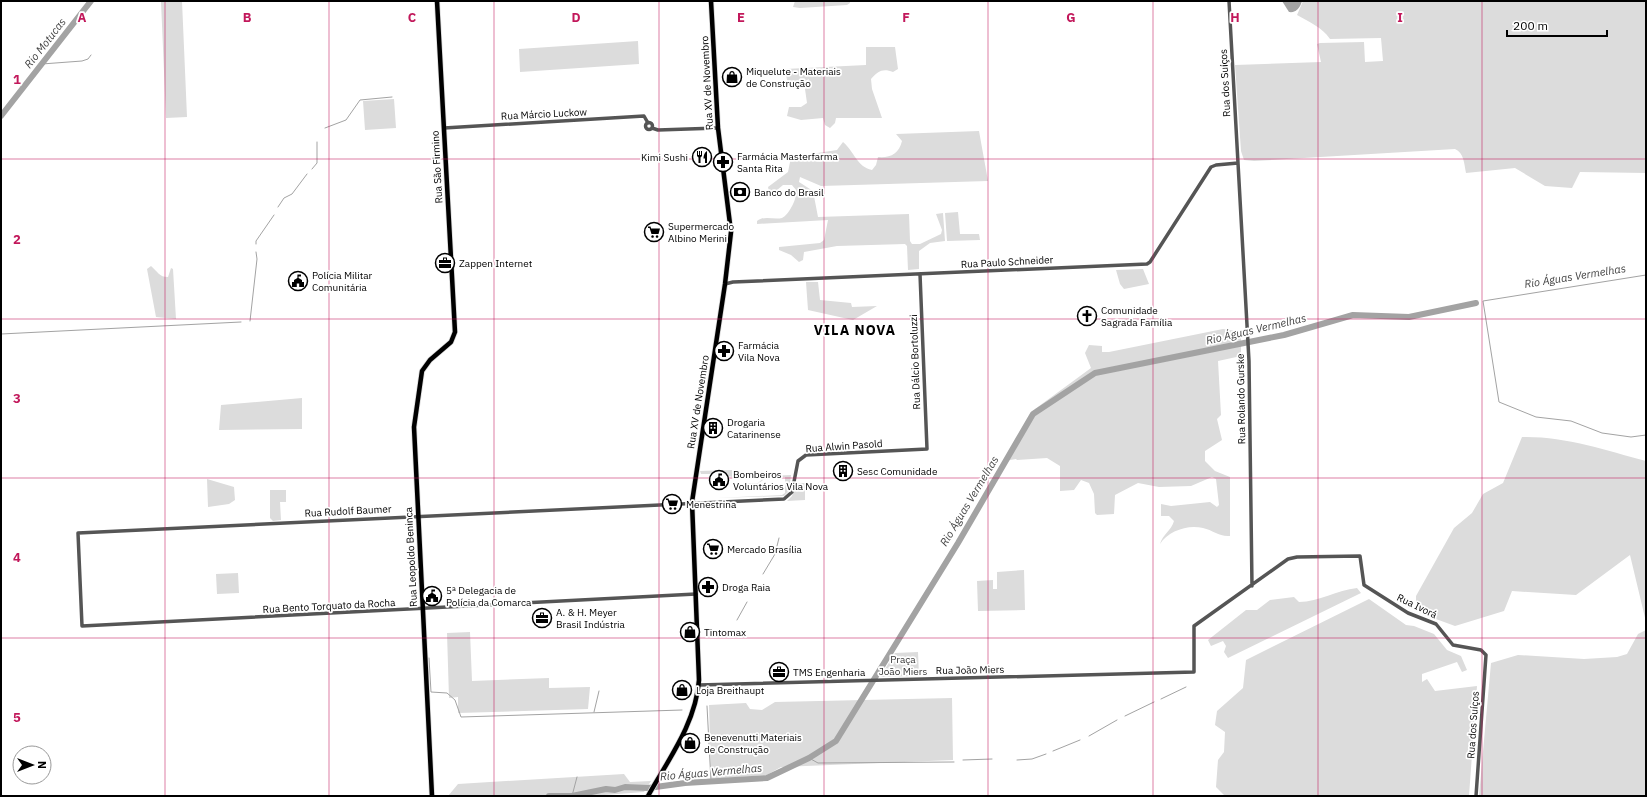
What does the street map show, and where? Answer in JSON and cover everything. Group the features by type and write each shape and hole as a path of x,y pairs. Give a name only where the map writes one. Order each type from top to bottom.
{"main road":[{"name":"Rua São Firmino","path":"437,1 455,332"},
{"name":"Rua XV de Novembro","path":"649,794 687,726 699,685 692,502 725,284 731,227 718,128 711,1"},
{"name":"Rua Leopoldo Beninca","path":"432,796 414,436 420,376 426,364 451,342 455,332"}],"street":[{"name":"Rua dos Suíços","path":"1229,1 1238,163"},
{"name":"Rua Márcio Luckow","path":"444,128 644,116 648,123 645,125 646,129 649,130 652,128 658,130 718,128"},
{"name":"Rua Paulo Schneider","path":"725,284 733,282 1148,263 1209,170 1216,165 1238,163"},
{"name":"Rua Rolando Gurske","path":"1238,163 1248,338 1252,586"},
{"name":"Rua Dálcio Bortoluzzi","path":"920,274 927,449"},
{"name":"Rua Alwin Pasold","path":"791,494 798,461 806,455 927,449"},
{"name":"Rua Rudolf Baumer","path":"82,626 78,533 692,502 781,499 791,494"},
{"name":"Rua Ivorá","path":"1252,586 1288,559 1297,557 1360,556 1364,586 1408,613 1436,624 1453,645 1480,650 1486,655"},
{"name":"Rua João Miers","path":"699,685 1194,672 1194,626 1252,586"},
{"name":"Rua Bento Torquato da Rocha","path":"82,626 422,610 696,594"},
{"name":"Rua dos Suíços","path":"1476,796 1486,655"}],"green space":[{"path":"182,1 187,117 166,118 161,2"},
{"path":"795,1 850,1 850,3 847,5 800,8 793,7"},
{"path":"1303,1 1646,1 1646,173 1580,172 1572,188 1545,186 1515,168 1466,173 1462,156 1455,149 1254,161 1244,160 1241,151 1235,65 1321,62 1317,44 1320,43 1364,42 1365,62 1383,61 1381,38 1330,39 1319,28 1297,15"},
{"path":"638,41 639,64 520,72 519,49"},
{"path":"866,47 895,47 898,69 893,72 883,70 871,79 872,89 882,118 836,118 835,123 830,128 825,125 823,118 801,120 787,116 789,107 801,107 807,103 805,89 809,79 794,87 787,80 785,69 866,65"},
{"path":"394,99 396,128 365,130 363,101"},
{"path":"979,131 988,181 821,186 800,177 799,182 813,191 818,217 909,214 910,241 912,244 920,244 941,234 942,230 936,214 943,213 945,241 930,243 919,251 919,269 908,270 907,246 905,244 837,246 804,252 803,260 799,262 791,255 779,250 779,247 820,243 824,240 828,220 757,224 757,221 763,218 782,218 792,206 796,197 796,190 792,185 783,185 770,196 768,187 788,172 791,157 837,150 843,142 863,166 872,170 876,165 878,157 890,156 899,149 902,141 896,134"},
{"path":"958,212 960,234 979,234 980,240 947,241 945,213"},
{"path":"151,266 159,274 165,277 168,277 171,268 173,269 176,319 156,317 147,269"},
{"path":"1143,269 1149,284 1124,289 1120,284 1116,270"},
{"path":"806,282 818,282 820,300 851,303 852,307 877,306 853,320 808,310"},
{"path":"1223,329 1241,332 1241,356 1218,361 1221,415 1217,419 1222,440 1205,451 1205,461 1215,471 1230,477 1230,536 1203,528 1191,527 1173,532 1160,544 1174,521 1169,516 1161,516 1161,504 1171,506 1210,502 1217,507 1219,505 1216,479 1212,477 1191,486 1159,487 1138,483 1115,495 1114,514 1097,515 1095,513 1094,494 1089,483 1081,480 1074,490 1060,491 1060,466 1047,458 1004,461 1035,409 1091,368 1085,353 1089,345 1102,346 1102,352 1109,352"},
{"path":"302,398 302,429 219,430 221,405"},
{"path":"1522,437 1538,437 1569,441 1646,461 1646,622 1630,555 1576,595 1512,591 1504,611 1455,626 1425,615 1416,607 1416,596 1454,528 1472,513 1483,494 1503,483"},
{"path":"732,470 732,477 720,474 701,474 700,471"},
{"path":"791,475 789,491 784,496 717,498 782,495 785,493 785,477 767,477 758,484 746,485 746,483 758,483 766,476"},
{"path":"207,479 234,487 235,500 229,504 208,507"},
{"path":"796,483 805,483 805,500 787,501 792,496"},
{"path":"270,490 286,490 286,502 280,502 281,520 273,521 270,518"},
{"path":"1024,570 1025,610 978,611 977,581 993,580 993,589 997,589 997,572"},
{"path":"238,573 239,593 217,594 216,574"},
{"path":"1357,588 1361,593 1228,658 1224,652 1226,646 1223,641 1211,646 1208,640 1246,610 1257,610 1270,600 1294,597 1299,602 1314,600"},
{"path":"1369,599 1406,625 1414,626 1434,634 1447,650 1461,656 1467,670 1462,672 1457,662 1422,674 1422,682 1427,679 1435,691 1477,686 1469,796 1225,796 1216,787 1218,760 1224,752 1225,732 1215,725 1217,711 1243,688 1246,660"},
{"path":"1646,630 1646,796 1479,796 1491,663 1518,655 1584,659 1617,657 1627,654 1638,634"},
{"path":"470,632 472,681 549,678 549,688 590,687 588,709 458,713 458,697 449,698 447,633"},
{"name":"Praça João Miers","path":"918,652 919,676 880,677 895,653"},
{"path":"952,698 953,760 781,767 767,775 711,779 709,705 746,703 750,709 762,710 775,702"},
{"path":"624,774 630,782 651,781 644,792 591,796 448,796 458,784"}],"shaded area":[{"path":"1282,1 1302,1 1297,10 1294,12 1289,12"}],"waterway":[{"name":"Rio Motucas","path":"1,116 91,1"},
{"path":"42,64 82,61 88,59 91,55"},
{"path":"325,128 346,120 360,100 392,97"},
{"path":"312,169 317,163 317,142"},
{"path":"278,207 284,198 292,194 307,174"},
{"path":"256,244 256,241 274,215"},
{"path":"250,321 257,259 256,252"},
{"path":"1646,275 1483,301 1499,402 1536,417 1571,421 1602,433 1631,437 1646,435"},
{"name":"Rio Águas Vermelhas","path":"549,796 572,796 606,789 615,790 625,787 648,788 685,783 767,778 809,758 836,741 958,543 1033,414 1095,373 1284,335 1353,315 1409,317 1476,303"},
{"path":"1,334 241,322"},
{"path":"763,574 775,554 779,538"},
{"path":"737,620 747,602"},
{"path":"429,658 431,692 447,693 455,700 461,717 682,710"},
{"path":"1161,699 1186,687"},
{"path":"594,712 599,691"},
{"path":"1125,716 1154,702"},
{"path":"707,706 711,781"},
{"path":"1089,736 1117,720"},
{"path":"1053,751 1080,740"},
{"path":"1017,760 1032,759 1046,754"},
{"path":"809,758 818,763 954,762"},
{"path":"963,760 992,759"},
{"path":"572,796 577,777"}],"place":[{"name":"Miquelute - Materiais de Construção","path":"732,77"},
{"name":"Kimi Sushi","path":"702,157"},
{"name":"Farmácia Masterfarma Santa Rita","path":"723,162"},
{"name":"Banco do Brasil","path":"740,192"},
{"name":"Supermercado Albino Merini","path":"654,232"},
{"name":"Zappen Internet","path":"445,263"},
{"name":"Polícia Militar Comunitária","path":"298,281"},
{"name":"Comunidade Sagrada Família","path":"1087,316"},
{"name":"Farmácia Vila Nova","path":"724,351"},
{"name":"Drogaria Catarinense","path":"713,428"},
{"name":"Sesc Comunidade","path":"843,471"},
{"name":"Bombeiros Voluntários Vila Nova","path":"719,480"},
{"name":"Menestrina","path":"672,504"},
{"name":"Mercado Brasília","path":"713,549"},
{"name":"Droga Raia","path":"708,587"},
{"name":"5ª Delegacia de Polícia da Comarca","path":"432,596"},
{"name":"A. & H. Meyer Brasil Indústria","path":"542,618"},
{"name":"Tintomax","path":"690,632"},
{"name":"TMS Engenharia","path":"779,672"},
{"name":"Loja Breithaupt","path":"682,690"},
{"name":"Benevenutti Materiais de Construção","path":"690,743"}],"district":[{"name":"VILA NOVA","path":"855,330"}]}
